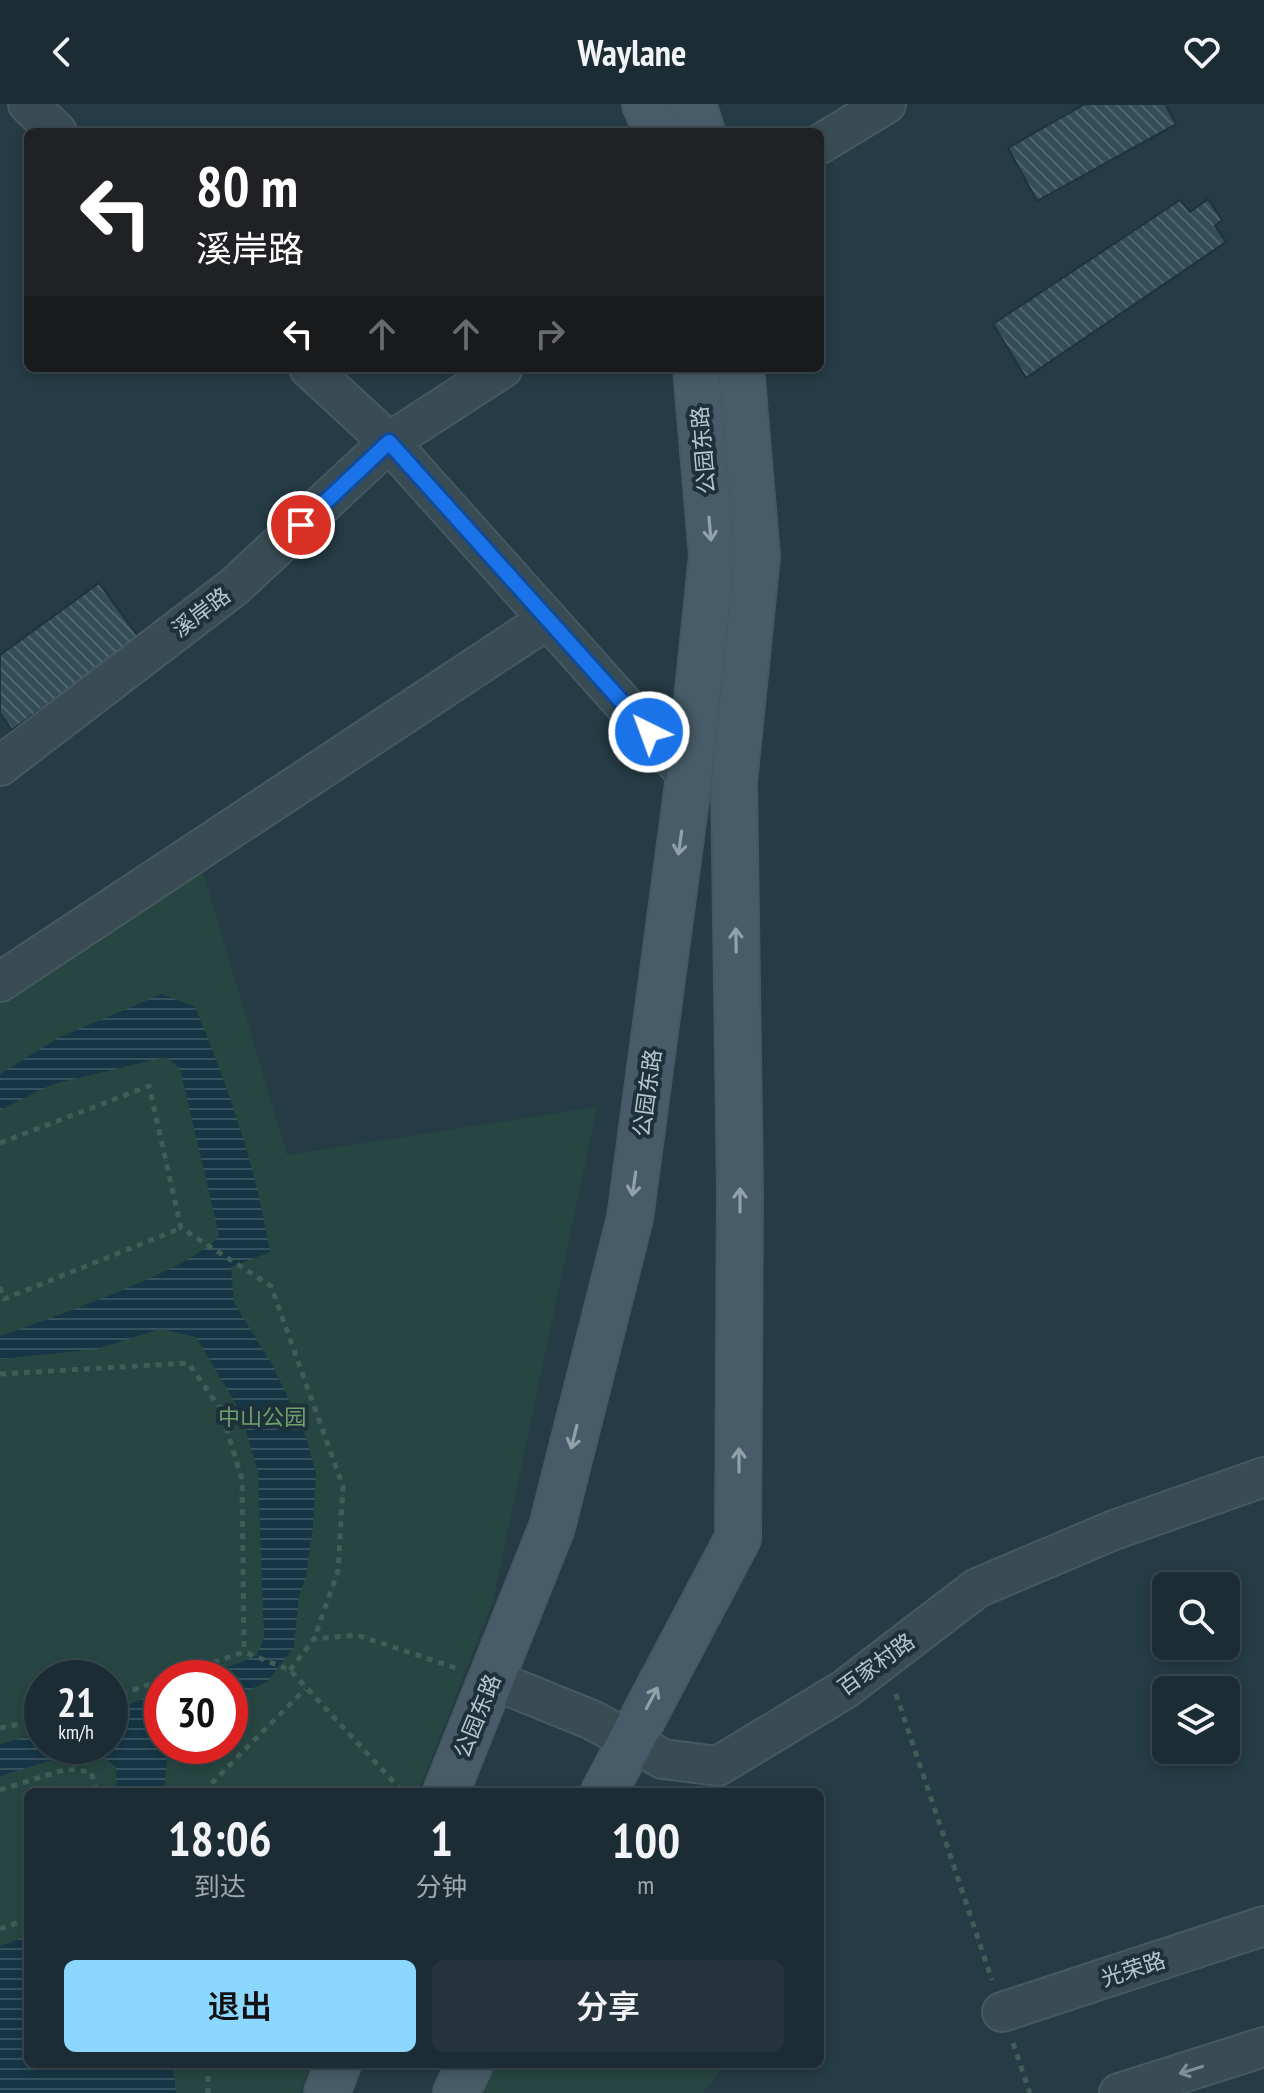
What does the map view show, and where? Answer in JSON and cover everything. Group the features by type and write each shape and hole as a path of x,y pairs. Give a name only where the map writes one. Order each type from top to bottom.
{"main road":[{"path":"645,104 655,128"},
{"path":"693,104 701,128"},
{"name":"公园东路","path":"448,1788 552,1527 630,1218 689,777 712,556 696,372"},
{"name":"公园东路","path":"606,1788 738,1538 740,1192 734,782 757,556 741,372"},
{"path":"327,2093 336,2068"},
{"path":"456,2093 468,2068"}],"street":[{"path":"28,104 53,128"},
{"path":"824,142 886,104"},
{"path":"313,372 389,442 689,777"},
{"name":"溪岸路","path":"0,766 235,586 389,442 497,372"},
{"path":"0,982 548,619"},
{"name":"百家村路","path":"491,1679 592,1720 663,1759 718,1766 845,1689 977,1588 1114,1530 1264,1477"},
{"name":"光荣路","path":"1002,2012 1264,1926"},
{"path":"1119,2093 1264,2047"}],"path":[{"path":"0,1143 149,1086 181,1228 271,1286 343,1487 338,1571 314,1639 290,1670"},
{"path":"0,1287 4,1299 181,1228"},
{"path":"0,1374 188,1363 220,1408 242,1479 244,1652"},
{"path":"314,1639 357,1635 491,1679"},
{"path":"221,1660 244,1652 290,1670 399,1788"},
{"path":"884,1658 1030,2093"},
{"path":"207,1788 305,1689"},
{"path":"0,1728 24,1723"},
{"path":"0,1790 67,1769 91,1772 96,1788"},
{"path":"0,1929 24,1920"},
{"path":"208,2068 208,2093"}],"green space":[{"name":"中山公园","path":"202,869 287,1155 597,1107 493,1601 420,1788 24,1788 24,2068 309,2068 300,2093 0,2093 0,1001"},
{"path":"476,2068 723,2068 703,2093 458,2093"}],"water":[{"path":"162,994 195,1007 240,1127 270,1252 231,1267 234,1303 273,1366 306,1437 316,1474 313,1527 306,1576 299,1596 294,1647 268,1681 248,1690 246,1660 256,1656 264,1639 258,1472 240,1411 196,1337 160,1329 97,1349 0,1359 0,1336 153,1277 206,1248 219,1235 180,1069 166,1057 53,1084 0,1110 0,1074 58,1038"},
{"path":"144,1698 144,1764 166,1764 164,1788 117,1788 116,1767 112,1764 128,1764 128,1705"},
{"path":"24,1738 24,1764 39,1764 0,1776 0,1744"},
{"path":"24,1937 24,2068 173,2068 176,2093 0,2093 0,1946"}],"building":[{"path":"1085,104 1165,104 1176,124 1037,201 1008,148"},
{"path":"1208,199 1222,220 1215,226 1226,242 1026,378 993,324 1180,200 1190,212"},
{"path":"99,583 139,638 12,730 0,713 0,655"}],"route":[{"path":"301,525 389,442 649,732"}]}
